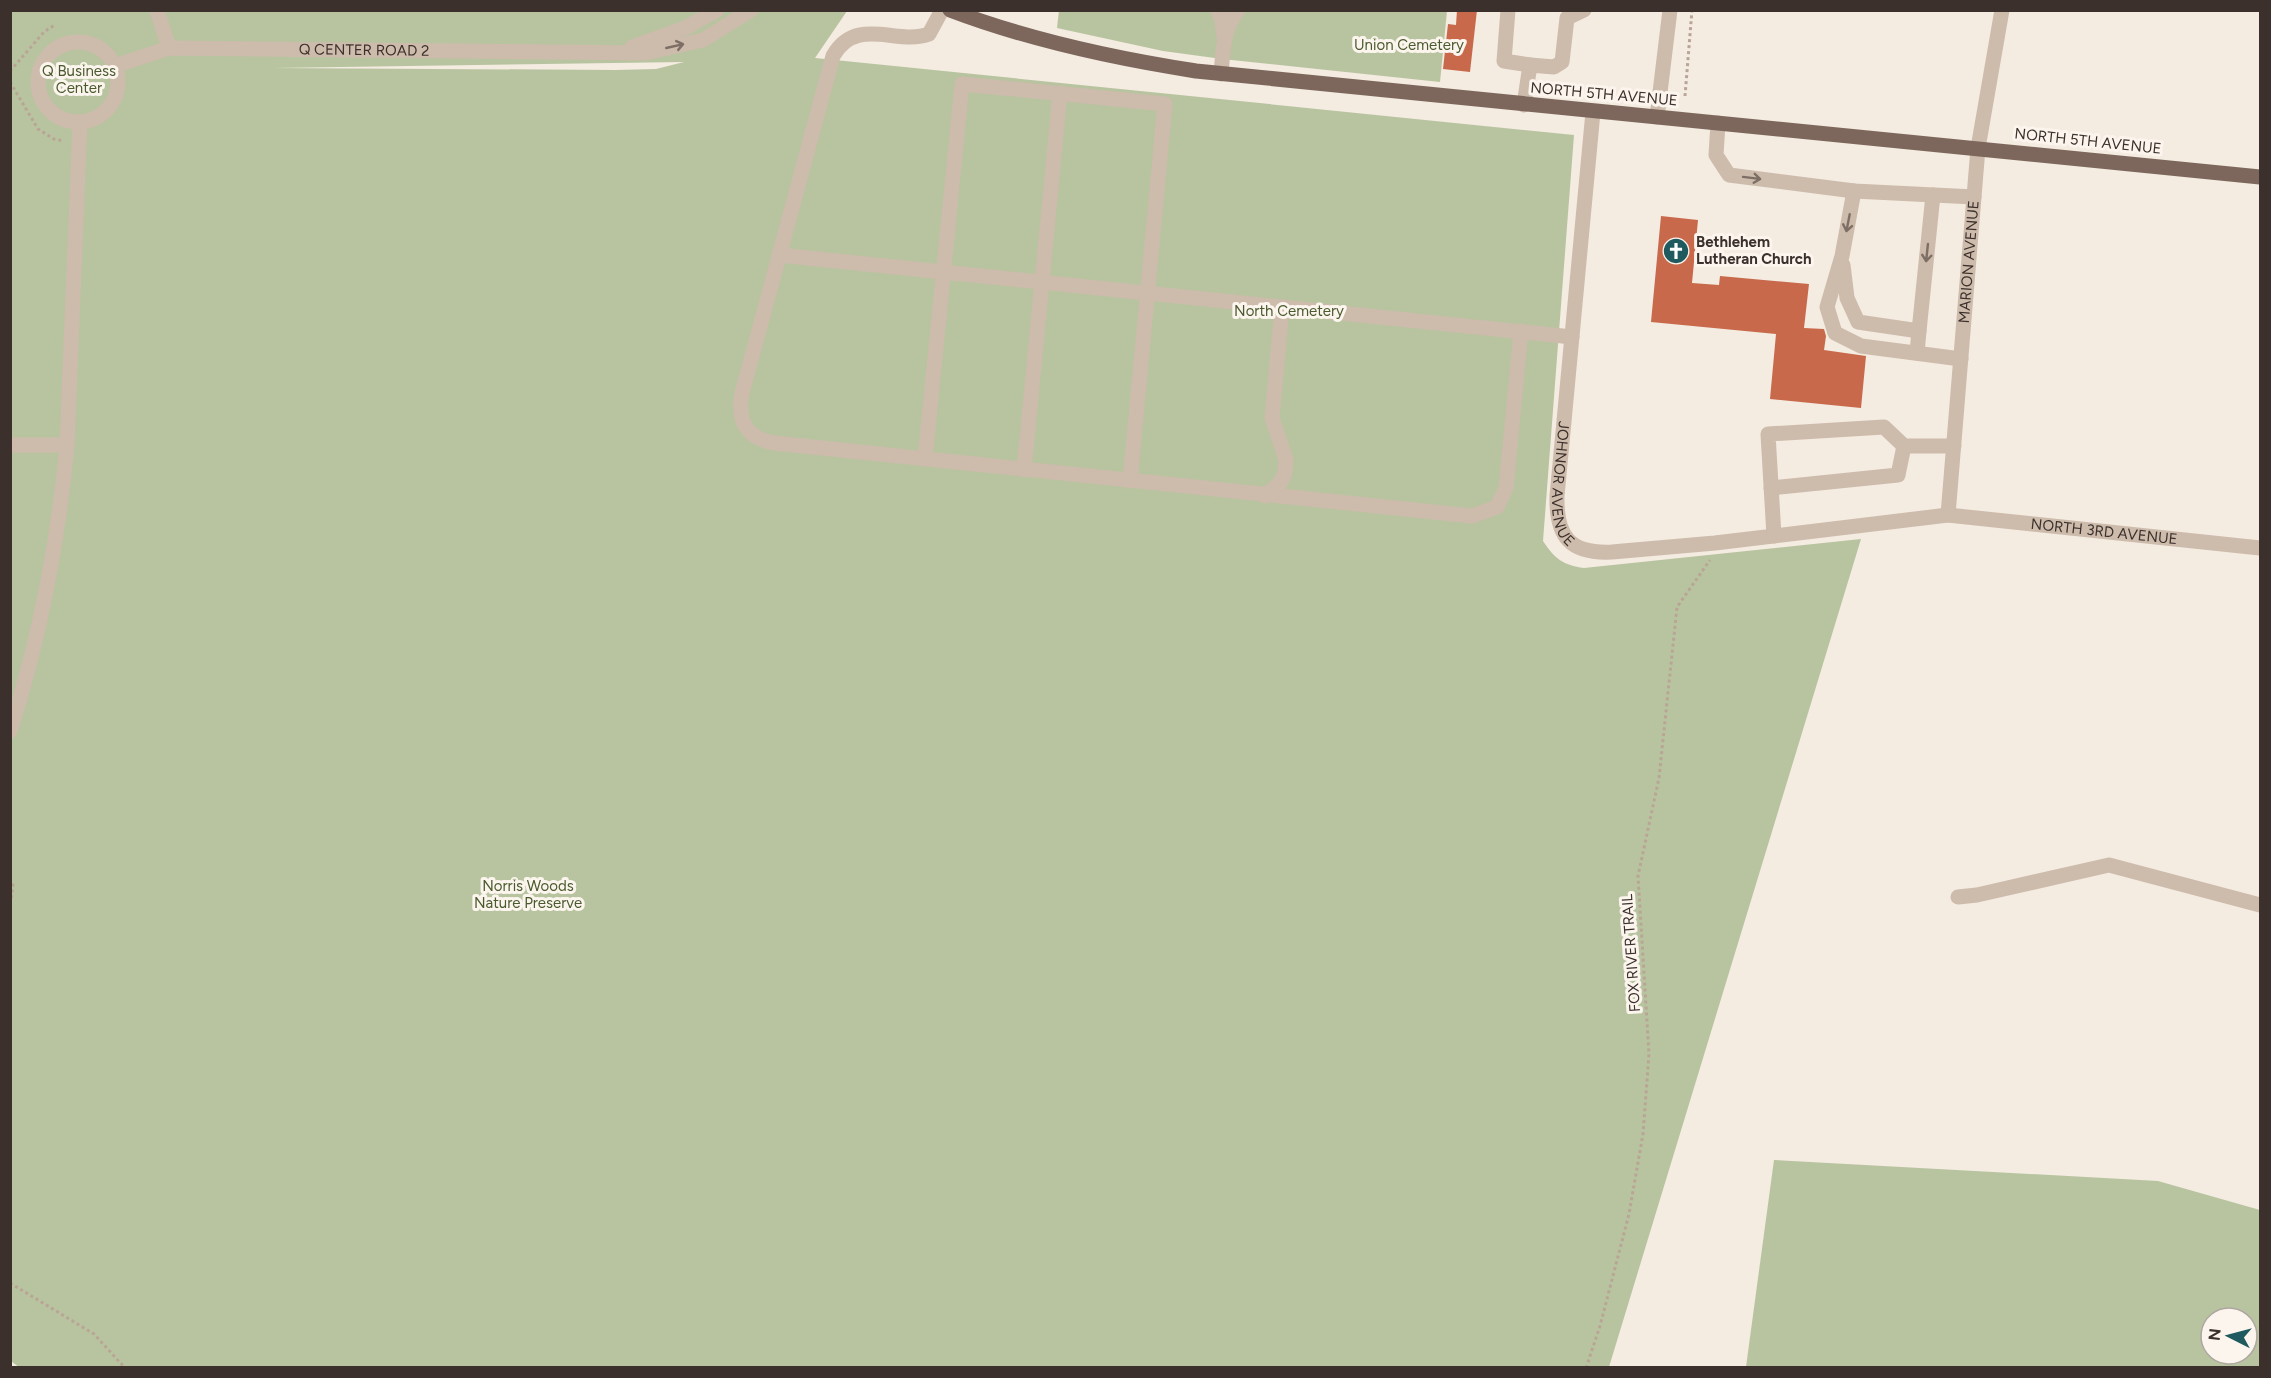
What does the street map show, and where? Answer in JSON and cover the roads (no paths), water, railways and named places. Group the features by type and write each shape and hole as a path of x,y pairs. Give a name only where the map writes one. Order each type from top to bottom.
{"main road":[{"name":"NORTH 5TH AVENUE","path":"950,10 1027,36 1083,50 1137,62 1221,74 2260,177"}],"street":[{"path":"157,10 169,48"},
{"path":"618,52 685,28 717,10"},
{"name":"Q CENTER ROAD 2","path":"115,66 169,48 645,53 703,40 751,10"},
{"path":"942,10 933,29 924,36 864,34 845,41 837,48 832,59 742,393 740,414 748,431 764,441 1460,516 1481,514 1497,507 1506,488 1521,332"},
{"path":"1218,10 1224,40 1221,74"},
{"path":"1224,40 1228,27 1238,10"},
{"path":"1508,10 1504,61 1554,67 1562,62 1567,18 1584,10"},
{"path":"1657,117 1670,10"},
{"name":"MARION AVENUE","path":"1948,515 1978,148 2002,10"},
{"path":"72,42 85,42 98,47 108,55 115,66 118,79 117,92 104,113 81,122 61,117 46,105 40,93 38,80 48,55 72,42"},
{"path":"1524,105 1530,65"},
{"path":"925,459 962,84 1165,104 1130,481"},
{"path":"1024,470 1060,93"},
{"name":"JOHNOR AVENUE","path":"1593,112 1557,495 1556,517 1561,532 1571,543 1583,550 1597,553 1714,543 1948,515"},
{"path":"10,731 24,690 50,579 62,497 67,444 81,122"},
{"path":"1718,123 1716,155 1729,176 1854,191 1974,197"},
{"path":"1854,191 1842,256 1827,307 1835,333 1861,346 1961,359"},
{"path":"1917,354 1933,195"},
{"path":"779,255 1572,337"},
{"path":"1842,256 1846,298 1858,322 1918,331"},
{"path":"1265,496 1281,482 1286,472 1286,460 1272,418 1282,307"},
{"path":"1774,536 1768,434 1884,427 1904,446 1954,446"},
{"path":"10,445 67,444"},
{"path":"1771,488 1898,475 1904,446"},
{"name":"NORTH 3RD AVENUE","path":"1948,515 2260,548"},
{"path":"1958,897 1977,895 2109,865 2260,905"}],"place":[{"name":"Bethlehem Lutheran Church","path":"1676,251"}],"park label":[{"name":"Union Cemetery","path":"1409,45"},
{"name":"Q Business Center","path":"79,80"},
{"name":"North Cemetery","path":"1289,311"},
{"name":"Norris Woods Nature Preserve","path":"528,894"}]}
